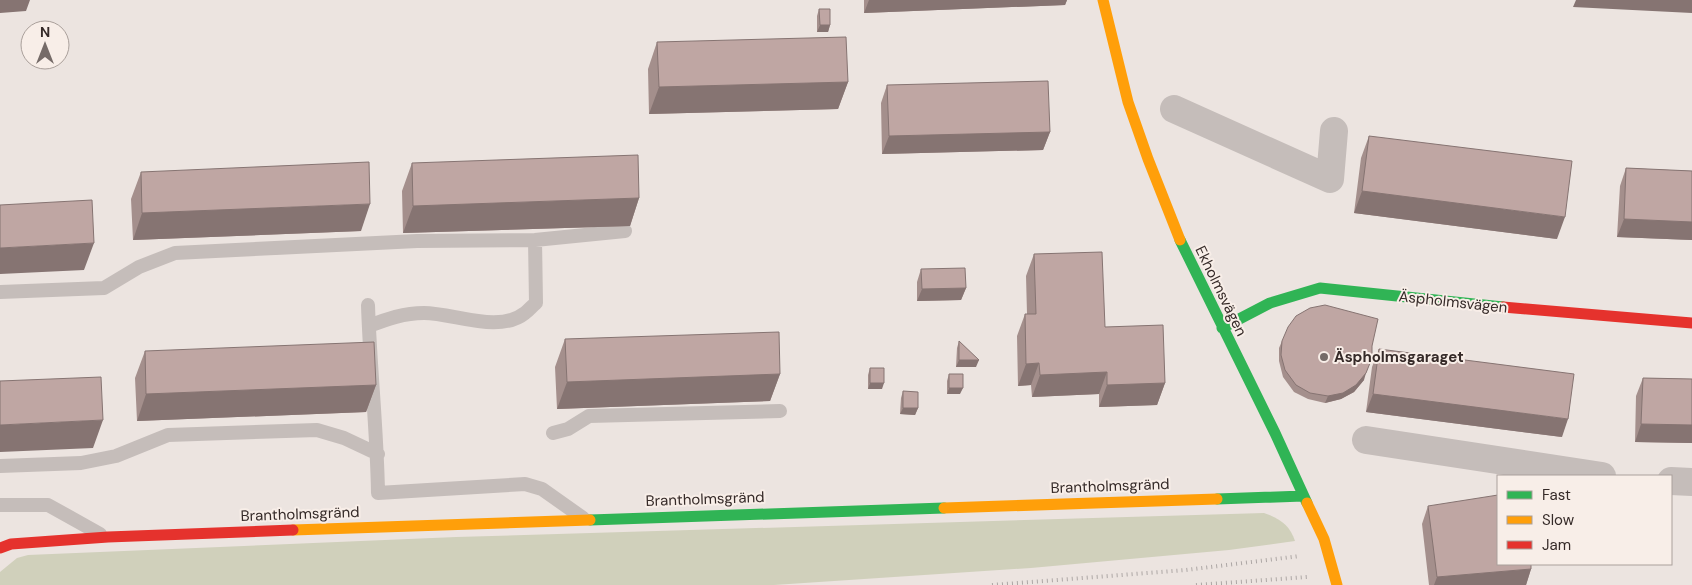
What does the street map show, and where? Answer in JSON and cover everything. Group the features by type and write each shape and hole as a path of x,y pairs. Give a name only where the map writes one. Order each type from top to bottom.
{"street":[{"name":"Ekholmsvägen","path":"1102,0 1128,102 1181,242 1275,433 1324,539 1337,585"},
{"path":"1174,110 1330,179 1334,130"},
{"name":"Äspholmsvägen","path":"1222,328 1270,303 1320,288 1574,314 1692,323"},
{"path":"1366,440 1595,475"},
{"path":"1672,481 1692,482"},
{"name":"Brantholmsgränd","path":"0,548 11,544 108,538 1304,496"}],"lane":[{"path":"0,292 104,288 140,267 175,253 417,241 534,240 625,231"},
{"path":"369,326 398,315 425,313 478,321 505,322 524,314 536,303 534,240"},
{"path":"368,305 371,378 378,454 378,493 525,484 542,489 585,520"},
{"path":"553,433 568,429 589,416 780,411"},
{"path":"0,466 81,462 109,458 168,435 317,430 344,438 378,454"},
{"path":"0,506 48,506 108,538"}],"green space":[{"path":"1264,513 1287,526 1295,541 1229,550 1031,568 774,585 0,585 0,572 17,558 28,555 456,537"}],"building":[{"path":"819,9 830,9 830,25 820,25"},
{"path":"846,37 848,82 659,87 657,42"},
{"path":"1048,81 1050,132 889,136 887,85"},
{"path":"1369,136 1572,161 1565,217 1362,191"},
{"path":"638,155 639,198 413,206 412,163"},
{"path":"369,162 370,204 142,213 141,172"},
{"path":"1626,168 1692,171 1692,222 1624,219"},
{"path":"92,200 94,243 0,248 0,205"},
{"path":"1102,252 1105,327 1163,325 1165,383 1107,385 1107,372 1040,375 1039,363 1026,364 1025,314 1036,314 1034,254"},
{"path":"965,268 966,288 922,289 921,269"},
{"name":"Äspholmsgaraget","path":"1325,305 1378,319 1372,346 1372,358 1366,373 1356,385 1343,393 1328,396 1310,393 1296,385 1285,370 1281,355 1282,341 1288,327 1296,316 1310,308"},
{"path":"779,332 780,374 567,382 565,339"},
{"path":"959,341 979,360 959,360"},
{"path":"374,342 376,385 146,394 145,351"},
{"path":"1379,349 1574,374 1568,419 1373,394"},
{"path":"870,368 884,368 884,383 870,383"},
{"path":"949,374 963,374 963,388 949,388"},
{"path":"101,377 103,420 0,425 0,381"},
{"path":"1643,378 1692,379 1692,425 1641,424"},
{"path":"903,391 918,392 918,408 903,408"},
{"path":"1497,495 1497,565 1531,565 1531,569 1437,577 1428,506"}],"railway":[{"path":"992,585 1186,570 1300,556"},
{"path":"1196,585 1307,577"}],"traffic: fast":[{"path":"1180,240 1275,433 1307,503"},
{"path":"1222,328 1270,303 1320,288 1503,307"},
{"path":"1217,499 1303,496"},
{"path":"590,520 944,508"}],"traffic: slow":[{"path":"1103,0 1128,102 1180,240"},
{"path":"944,508 1217,499"},
{"path":"1307,503 1324,539 1337,585"},
{"path":"293,530 590,520"}],"traffic: jam":[{"path":"1503,307 1692,323"},
{"path":"0,548 11,544 108,537 293,530"}],"place":[{"name":"Äspholmsgaraget","path":"1324,357"}]}
